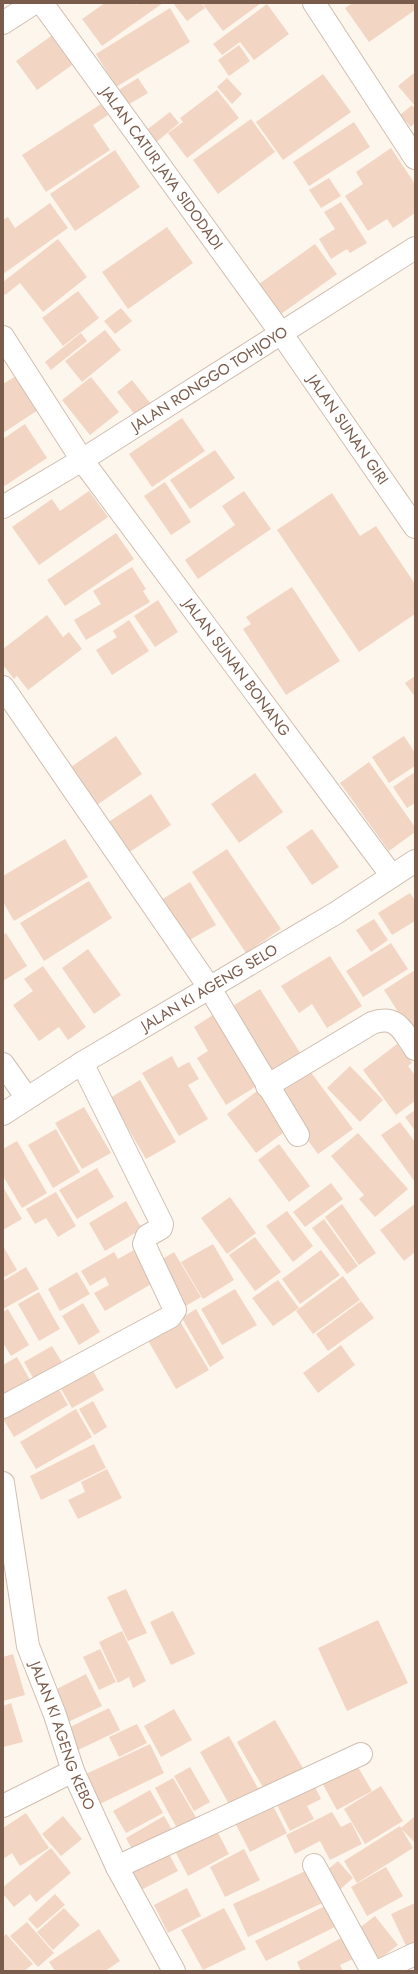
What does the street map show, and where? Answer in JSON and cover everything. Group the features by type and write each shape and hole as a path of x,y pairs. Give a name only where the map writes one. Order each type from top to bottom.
{"street":[{"path":"3,23 34,3"},
{"name":"JALAN CATUR JAYA SIDODADI","path":"42,3 281,333"},
{"path":"314,3 415,158"},
{"name":"JALAN RONGGO TOHJOYO","path":"3,507 82,460 415,248"},
{"name":"JALAN SUNAN GIRI","path":"281,333 415,527"},
{"name":"JALAN SUNAN BONANG","path":"3,337 82,460 392,876"},
{"path":"3,688 208,987 298,1135"},
{"name":"JALAN KI AGENG SELO","path":"3,1114 82,1063 208,987 336,913 415,861"},
{"path":"268,1086 372,1023 383,1019 394,1022 402,1030 415,1049"},
{"path":"3,1407 170,1317 175,1310 144,1244 147,1236 161,1228 160,1219 82,1063"},
{"path":"3,1064 27,1098"},
{"name":"JALAN KI AGENG KEBO","path":"3,1483 6,1493 28,1646 55,1715 73,1771 117,1867 174,1971"},
{"path":"117,1867 361,1754"},
{"path":"3,1806 73,1771"},
{"path":"314,1865 372,1971"},
{"path":"379,1971 415,1954"}],"building":[{"path":"105,3 135,3 136,5 138,3 163,3 102,46 82,19"},
{"path":"173,3 201,3 205,8 187,21"},
{"path":"202,3 261,3 223,31"},
{"path":"353,3 415,3 415,10 369,42 345,8"},
{"path":"267,4 289,34 254,60 240,42 222,55 213,44"},
{"path":"170,8 190,42 116,87 96,54"},
{"path":"54,34 75,63 37,90 16,61"},
{"path":"239,45 250,61 229,76 218,60"},
{"path":"415,72 415,106 398,86"},
{"path":"323,74 351,112 283,160 256,122"},
{"path":"138,78 148,93 126,106 117,91"},
{"path":"227,78 242,94 232,104 217,87"},
{"path":"217,90 239,118 187,158 168,133 183,122 180,118"},
{"path":"101,104 108,115 93,125 110,150 46,192 22,155"},
{"path":"412,105 415,109 415,123 411,127 400,115"},
{"path":"170,112 179,123 153,145 144,132"},
{"path":"251,119 275,152 218,194 193,160"},
{"path":"354,122 370,147 309,186 293,162"},
{"path":"391,148 415,184 415,213 393,228 387,219 368,231 345,196 363,184 356,172"},
{"path":"115,150 140,187 75,231 50,194"},
{"path":"329,178 341,196 321,208 309,190"},
{"path":"341,202 367,243 350,253 347,249 331,259 319,239 335,229 324,212"},
{"path":"50,203 68,228 3,274 3,220 8,217 15,228"},
{"path":"167,227 193,263 128,309 102,272"},
{"path":"58,239 87,277 43,312 20,283 5,295 3,292 3,282"},
{"path":"315,244 337,274 281,314 259,284"},
{"path":"78,291 99,318 63,346 42,318"},
{"path":"121,308 132,321 115,334 104,321"},
{"path":"105,330 121,350 82,382 65,361"},
{"path":"81,333 87,341 51,370 45,362"},
{"path":"16,376 38,410 3,433 3,384"},
{"path":"91,377 119,412 90,435 62,400"},
{"path":"132,380 151,404 136,416 117,392"},
{"path":"182,418 205,451 152,487 129,454"},
{"path":"25,424 47,458 3,487 3,439"},
{"path":"215,450 235,478 190,509 170,480"},
{"path":"165,482 191,522 171,535 144,496"},
{"path":"89,491 108,517 39,565 12,527 52,499 60,511"},
{"path":"244,491 271,529 198,579 185,560 235,525 222,506"},
{"path":"332,493 360,536 376,526 415,584 415,614 359,652 277,530"},
{"path":"116,533 134,559 65,606 47,580"},
{"path":"132,567 146,589 143,591 150,602 86,640 74,620 101,604 93,591"},
{"path":"292,587 340,661 286,695 243,629 251,624 246,617"},
{"path":"158,600 178,632 155,647 134,616"},
{"path":"47,615 63,637 69,632 82,649 28,690 17,676 14,679 3,665 3,649"},
{"path":"129,620 149,651 112,675 96,650 117,637 113,631"},
{"path":"415,676 415,697 405,683"},
{"path":"116,736 142,774 94,807 68,769"},
{"path":"404,736 415,753 415,766 389,783 372,757"},
{"path":"369,762 415,827 415,832 389,851 340,783"},
{"path":"415,772 415,803 407,808 393,787"},
{"path":"255,773 283,812 239,843 211,804"},
{"path":"151,794 171,825 128,853 107,823"},
{"path":"312,829 339,867 312,885 286,847"},
{"path":"65,839 88,877 14,921 3,902 3,876"},
{"path":"227,849 281,929 246,953 192,872"},
{"path":"89,881 112,918 44,961 20,923"},
{"path":"190,882 216,925 186,942 161,900"},
{"path":"410,893 415,900 415,921 392,935 378,913"},
{"path":"374,919 388,940 371,952 356,930"},
{"path":"6,933 27,966 3,981 3,935"},
{"path":"391,943 408,969 363,997 346,971"},
{"path":"88,949 121,995 94,1014 62,968"},
{"path":"330,956 362,1006 327,1028 312,1004 299,1013 281,986"},
{"path":"43,966 86,1027 68,1040 59,1027 39,1041 13,1005 33,991 24,979"},
{"path":"415,970 415,1038 384,990"},
{"path":"260,989 302,1056 270,1076 228,1009"},
{"path":"213,1015 257,1086 226,1105 197,1058 208,1051 194,1027"},
{"path":"397,1044 412,1063 408,1066 415,1075 415,1101 396,1115 363,1070"},
{"path":"172,1056 178,1068 189,1062 199,1079 188,1085 208,1119 179,1136 142,1073"},
{"path":"350,1066 383,1100 360,1122 327,1088"},
{"path":"307,1067 353,1129 318,1154 272,1092"},
{"path":"140,1080 176,1142 146,1159 110,1098"},
{"path":"257,1091 287,1130 256,1153 227,1114"},
{"path":"84,1107 111,1153 82,1169 55,1123"},
{"path":"415,1110 415,1131 405,1117"},
{"path":"400,1122 415,1142 415,1182 381,1135"},
{"path":"56,1129 80,1172 53,1188 28,1145"},
{"path":"358,1133 408,1189 375,1217 359,1199 364,1195 331,1156"},
{"path":"17,1141 47,1193 22,1208 3,1176 3,1149"},
{"path":"279,1144 310,1186 289,1202 258,1160"},
{"path":"97,1168 114,1197 77,1219 59,1190"},
{"path":"331,1183 343,1199 305,1227 293,1212"},
{"path":"3,1187 22,1219 3,1230"},
{"path":"56,1192 76,1226 58,1237 46,1218 35,1224 26,1209"},
{"path":"230,1197 256,1233 227,1254 201,1218"},
{"path":"126,1201 142,1229 105,1251 89,1223"},
{"path":"342,1204 376,1253 359,1265 325,1217"},
{"path":"415,1204 415,1252 404,1261 380,1230"},
{"path":"287,1211 313,1246 293,1262 266,1226"},
{"path":"324,1219 358,1266 347,1274 312,1228"},
{"path":"255,1237 281,1272 255,1291 229,1255"},
{"path":"213,1244 234,1280 203,1299 181,1262"},
{"path":"3,1246 17,1270 3,1278"},
{"path":"134,1250 153,1283 105,1311 94,1293 109,1285 105,1277 90,1286 81,1271 114,1252 118,1259"},
{"path":"321,1250 340,1275 300,1304 282,1279"},
{"path":"174,1252 201,1297 182,1308 156,1263"},
{"path":"26,1267 39,1289 3,1309 3,1281"},
{"path":"77,1272 90,1294 60,1311 48,1289"},
{"path":"343,1276 360,1300 313,1334 296,1311"},
{"path":"278,1280 299,1308 273,1326 252,1298"},
{"path":"235,1289 257,1325 222,1345 201,1309"},
{"path":"39,1292 60,1329 39,1341 18,1304"},
{"path":"361,1301 374,1318 328,1351 316,1334"},
{"path":"83,1303 100,1332 79,1345 62,1316"},
{"path":"8,1309 29,1345 11,1356 3,1343 3,1312"},
{"path":"196,1309 224,1358 210,1367 182,1318"},
{"path":"178,1318 209,1370 176,1389 146,1337"},
{"path":"341,1345 355,1365 318,1393 303,1373"},
{"path":"52,1346 66,1369 37,1385 24,1362"},
{"path":"17,1357 33,1385 3,1403 3,1365"},
{"path":"89,1364 104,1390 72,1408 57,1382"},
{"path":"56,1384 68,1405 14,1437 3,1419 3,1415"},
{"path":"93,1401 107,1427 94,1435 79,1409"},
{"path":"76,1409 92,1437 36,1469 20,1442"},
{"path":"94,1444 106,1468 41,1500 30,1476"},
{"path":"107,1469 122,1498 78,1519 68,1500 85,1492 81,1482"},
{"path":"126,1589 147,1633 128,1641 107,1597"},
{"path":"173,1611 195,1654 171,1665 150,1622"},
{"path":"378,1620 408,1683 347,1711 318,1648"},
{"path":"122,1631 146,1681 133,1688 129,1677 118,1683 99,1642"},
{"path":"100,1649 116,1682 99,1690 83,1657"},
{"path":"13,1654 25,1695 3,1701 3,1657"},
{"path":"86,1674 102,1706 66,1723 51,1692"},
{"path":"11,1703 23,1742 3,1747 3,1706"},
{"path":"109,1708 120,1730 74,1752 64,1730"},
{"path":"174,1709 192,1740 161,1757 144,1726"},
{"path":"275,1720 304,1770 265,1791 237,1742"},
{"path":"137,1724 147,1743 119,1757 109,1737"},
{"path":"229,1736 259,1790 230,1806 200,1752"},
{"path":"150,1744 164,1773 100,1804 86,1774"},
{"path":"355,1762 372,1791 337,1810 321,1781"},
{"path":"190,1767 210,1802 194,1811 174,1776"},
{"path":"173,1778 197,1819 178,1830 155,1788"},
{"path":"312,1781 321,1799 307,1806 314,1819 290,1831 275,1801"},
{"path":"381,1786 403,1821 365,1844 344,1809"},
{"path":"150,1790 163,1813 126,1833 113,1811"},
{"path":"270,1800 287,1833 250,1852 233,1819"},
{"path":"332,1812 341,1827 351,1822 362,1844 330,1860 320,1841 295,1854 286,1835"},
{"path":"26,1813 49,1848 20,1866 12,1853 3,1859 3,1828"},
{"path":"63,1816 82,1839 61,1856 42,1834"},
{"path":"164,1816 174,1833 135,1855 126,1838"},
{"path":"415,1816 415,1843 401,1828"},
{"path":"400,1826 413,1848 357,1883 344,1861"},
{"path":"215,1827 229,1854 188,1876 174,1849"},
{"path":"51,1848 71,1873 36,1902 30,1894 14,1907 3,1894 3,1887"},
{"path":"244,1849 260,1880 225,1897 210,1867"},
{"path":"167,1850 178,1871 141,1890 130,1869"},
{"path":"338,1861 353,1878 336,1893 321,1875"},
{"path":"386,1867 403,1896 367,1916 351,1887"},
{"path":"312,1868 327,1901 248,1937 233,1904"},
{"path":"187,1888 201,1916 168,1933 154,1905"},
{"path":"55,1894 65,1905 37,1929 28,1919"},
{"path":"415,1903 415,1947 408,1950 391,1914"},
{"path":"325,1906 335,1927 266,1961 255,1941"},
{"path":"64,1908 80,1925 53,1950 37,1932"},
{"path":"224,1908 246,1949 203,1970 181,1930"},
{"path":"375,1916 398,1945 377,1961 354,1932"},
{"path":"27,1922 54,1953 38,1967 10,1936"},
{"path":"99,1929 120,1961 105,1971 55,1971 49,1962"},
{"path":"6,1934 33,1964 24,1971 3,1971 3,1937"},
{"path":"341,1938 353,1959 340,1965 343,1971 301,1971 297,1962"}]}
